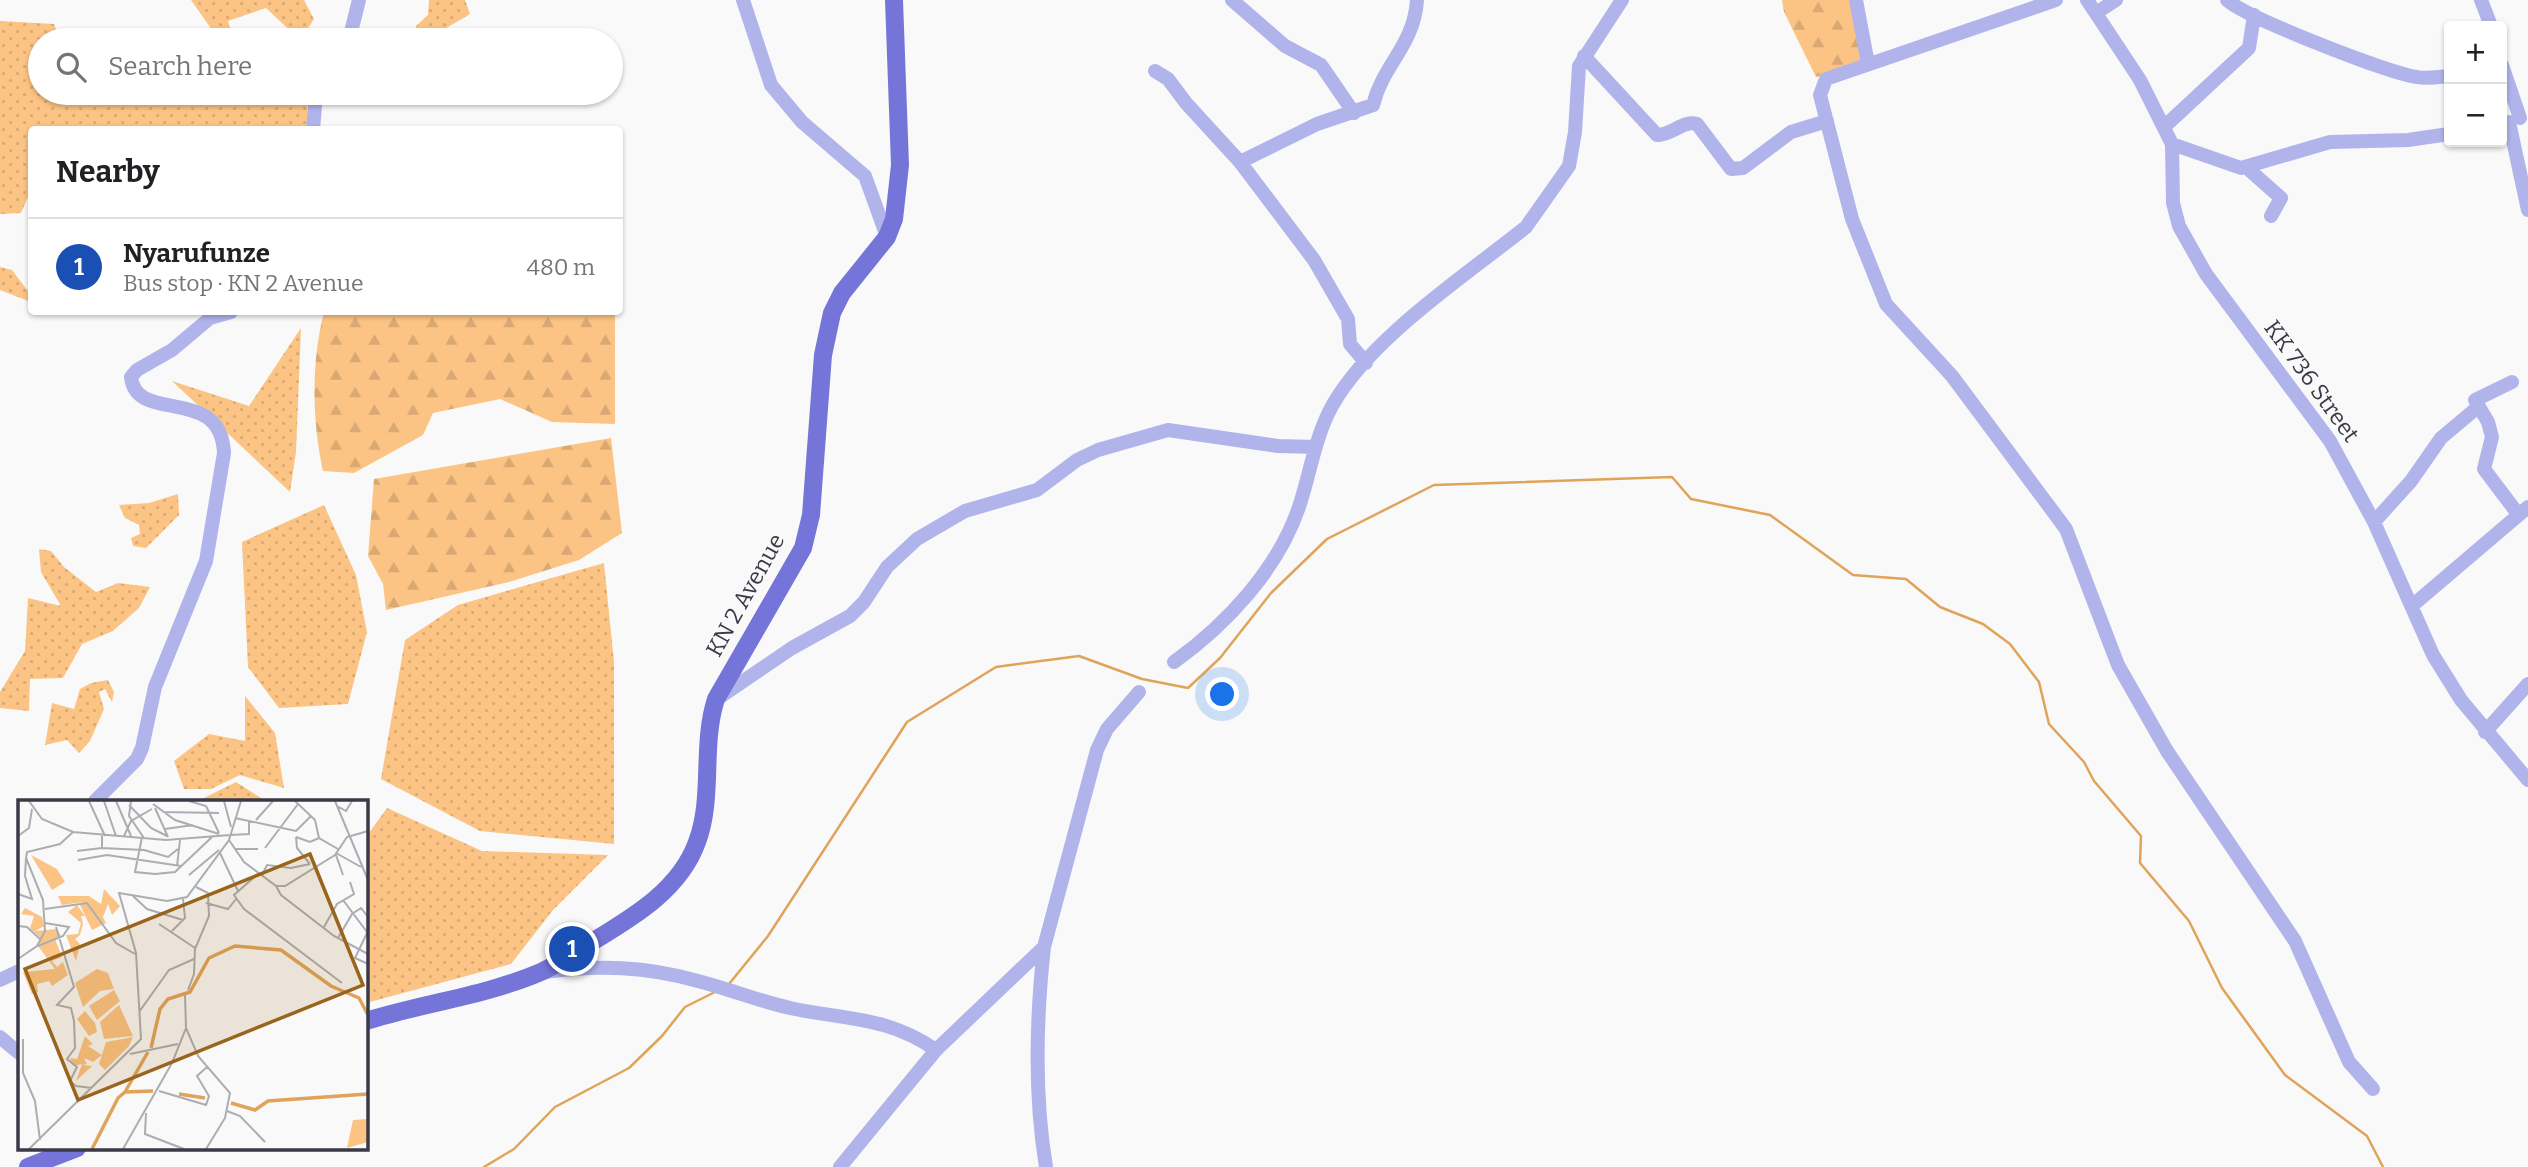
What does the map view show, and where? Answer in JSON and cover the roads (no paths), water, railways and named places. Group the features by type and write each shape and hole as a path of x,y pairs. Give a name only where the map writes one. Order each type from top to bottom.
{"main road":[{"name":"KN 2 Avenue","path":"368,1020 461,997 541,972 627,921 665,891 685,867 702,826 709,719 716,699 803,548 811,515 823,355 832,313 842,293 887,237 897,206 900,165 894,0"},
{"path":"27,1167 72,1150"}],"street":[{"path":"352,28 359,0"},
{"path":"743,0 771,85 802,122 865,176 887,237"},
{"path":"1232,0 1285,46 1321,65 1354,113"},
{"path":"1240,162 1317,124 1373,105 1377,86 1408,39 1417,0"},
{"path":"1174,662 1214,629 1275,560 1300,505 1316,447 1331,407 1356,370 1366,363 1386,339 1526,227 1542,209 1569,166 1575,132 1576,80 1584,56 1622,0"},
{"path":"1856,0 1868,64"},
{"path":"2056,0 1826,79 1820,95 1853,219 1886,304 1952,376 2066,529 2118,665 2167,751 2295,941 2349,1062 2373,1089"},
{"name":"KK 736 Street","path":"2087,0 2140,80 2172,144 2173,203 2179,226 2206,274 2330,441 2374,522 2433,655 2485,732 2528,780"},
{"path":"2096,13 2116,0"},
{"path":"2227,0 2254,15 2417,77 2444,76"},
{"path":"2481,0 2489,21"},
{"path":"2164,127 2249,48 2254,15"},
{"path":"1584,56 1657,135 1665,135 1689,123 1697,124 1731,169 1743,168 1791,132 1827,121"},
{"path":"1155,71 1164,74 1240,162 1314,260 1348,319 1350,344 1366,363"},
{"path":"2505,84 2515,120 2528,210"},
{"path":"313,126 315,105"},
{"path":"2172,144 2228,166 2246,167 2330,142 2408,140 2444,135"},
{"path":"2246,167 2281,198 2271,216"},
{"path":"96,800 137,759 142,748 155,687 206,561 224,453 224,442 207,415 194,408 142,397 132,388 131,377 137,370 172,350 210,318 220,315"},
{"path":"2413,606 2523,510 2484,469 2492,437 2488,422 2475,400 2512,382"},
{"path":"2374,522 2411,481 2441,438 2477,407"},
{"path":"716,699 792,648 850,616 864,602 887,567 917,539 965,511 1037,490 1077,460 1098,450 1168,430 1278,446 1316,447"},
{"path":"2485,732 2528,684"},
{"path":"1046,1167 1041,1133 1037,1039 1044,947 1097,750 1107,729 1139,692"},
{"path":"840,1167 936,1050 1044,947"},
{"path":"541,972 596,965 629,967 682,977 789,1008 894,1026 936,1050"},
{"path":"0,980 18,971"},
{"path":"0,1037 18,1052"}],"waterway":[{"path":"729,984 768,936 907,722 996,667 1079,656 1142,679 1188,688 1220,658 1271,593 1327,539 1434,485 1672,477 1691,499 1770,515 1853,575 1906,579 1940,607 1983,624 2010,644 2039,682 2049,724 2084,762 2094,781 2141,836 2140,863 2189,921 2222,988 2285,1075 2367,1136 2383,1167"},
{"path":"484,1167 514,1149 555,1107 629,1068 662,1036 685,1007 715,992"}],"place":[{"name":"Nyarufunze","path":"572,949"}]}
